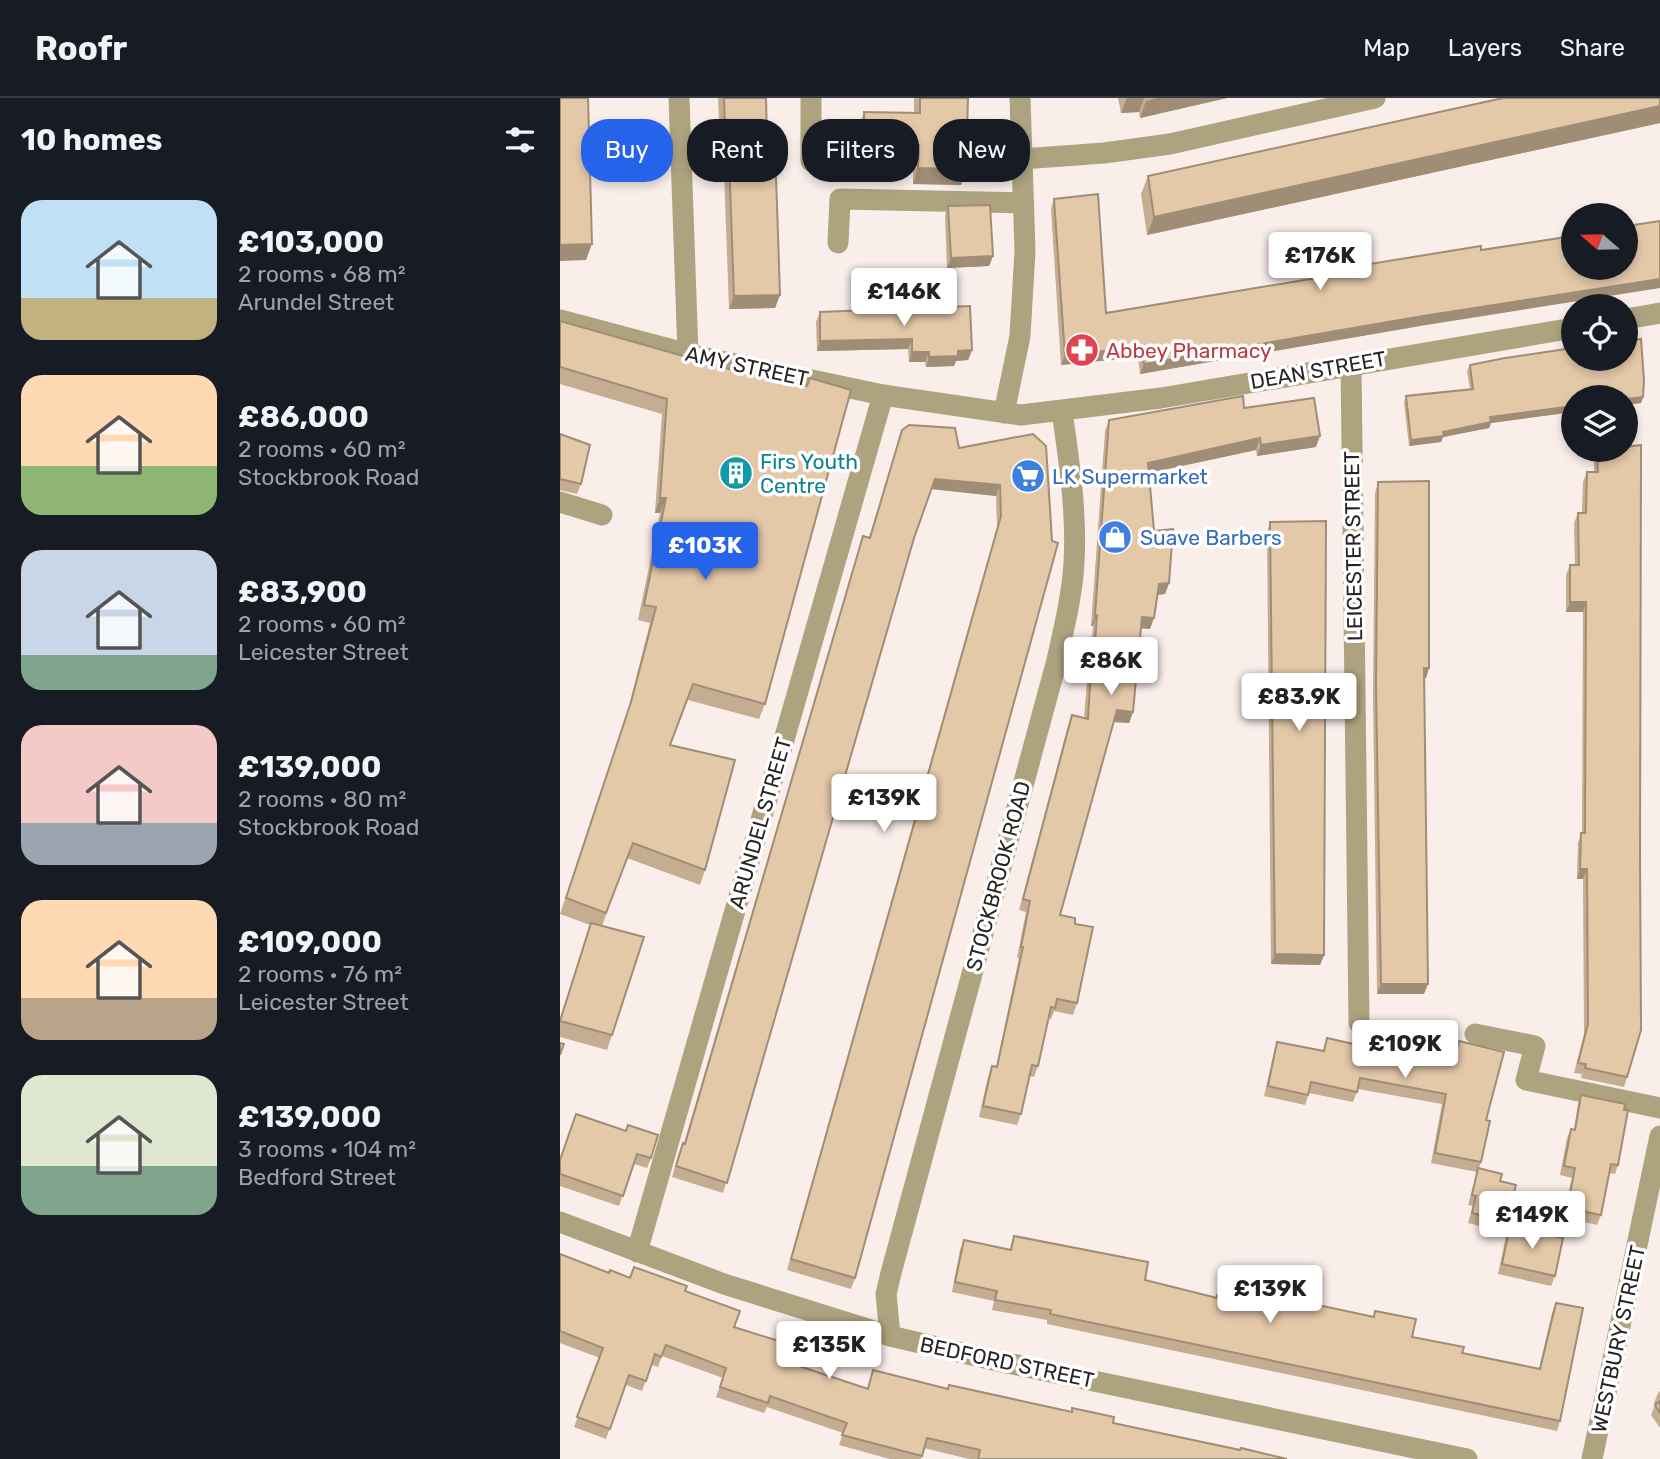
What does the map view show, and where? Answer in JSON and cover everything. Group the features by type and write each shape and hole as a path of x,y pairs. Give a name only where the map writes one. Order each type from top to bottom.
{"street":[{"path":"679,98 688,354"},
{"path":"811,98 811,119"},
{"path":"1020,98 1021,119"},
{"path":"1030,158 1104,153 1170,144 1375,98"},
{"path":"1004,413 1020,336 1025,251 1023,182"},
{"path":"838,243 840,199 1024,204"},
{"path":"1638,317 1660,313"},
{"name":"AMY STREET","path":"560,320 688,354 883,395 1021,415 1062,411"},
{"name":"DEAN STREET","path":"1062,411 1161,398 1561,330"},
{"name":"LEICESTER STREET","path":"1351,364 1359,1023"},
{"name":"ARUNDEL STREET","path":"637,1252 883,395"},
{"name":"STOCKBROOK ROAD","path":"890,1336 886,1294 891,1272 1068,612 1074,563 1073,502 1062,411"},
{"path":"560,502 602,514"},
{"path":"1475,1034 1535,1046 1526,1080 1660,1108"},
{"name":"WESTBURY STREET","path":"1592,1459 1660,1136"},
{"name":"BEDFORD STREET","path":"560,1222 793,1307 890,1336 1006,1363 1467,1459"}],"building":[{"path":"560,98 588,98 589,119 581,119 581,182 590,182 592,244 560,245"},
{"path":"724,98 766,98 767,119 725,119"},
{"path":"920,98 968,98 967,119 933,119 933,168 919,168 919,119 864,119 864,112 920,113"},
{"path":"1503,98 1660,98 1660,106 1154,217 1148,176"},
{"path":"730,182 776,182 780,295 734,296"},
{"path":"1098,194 1106,313 1346,273 1345,268 1481,246 1481,250 1561,238 1561,280 1638,280 1638,224 1660,221 1660,279 1144,364 1141,347 1065,355 1054,199"},
{"path":"990,205 993,256 951,258 948,206"},
{"path":"970,306 972,350 958,351 958,356 929,357 929,352 912,352 912,339 820,341 820,312"},
{"path":"560,321 736,371 807,386 810,378 851,390 765,704 693,684 670,745 735,760 705,870 633,843 606,913 566,898 631,702 656,607 644,605 666,498 660,498 667,399 560,367"},
{"path":"1638,339 1641,339 1643,397 1638,398 1638,385 1561,385 1561,408 1490,417 1491,422 1443,432 1444,436 1411,440 1406,396 1473,389 1470,365 1561,350 1561,371 1638,371"},
{"path":"1243,396 1244,408 1314,398 1320,436 1261,445 1260,438 1148,463 1154,531 1173,529 1169,583 1159,584 1154,618 1142,617 1133,712 1117,710 1060,915 1075,918 1075,924 1093,927 1077,1003 1057,999 1055,1008 1051,1007 1038,1066 1032,1065 1021,1114 983,1106 992,1066 997,1067 1023,947 1030,901 1023,899 1072,715 1088,719 1109,420"},
{"path":"909,425 955,428 959,448 1033,434 1046,446 1052,541 1058,543 855,1278 791,1259 1001,516 1000,485 935,479 914,538 727,1183 676,1166 683,1143 685,1144 863,536 870,538 902,430"},
{"path":"560,434 590,445 581,484 560,480"},
{"path":"1638,445 1641,445 1641,1030 1627,1077 1585,1068 1586,1064 1578,1063 1588,1024 1587,869 1580,869 1581,833 1585,833 1586,602 1570,602 1570,565 1579,565 1578,513 1586,513 1587,472 1598,472 1598,462 1638,462"},
{"path":"1429,481 1429,668 1424,668 1428,984 1381,984 1376,685 1378,482"},
{"path":"1326,521 1324,955 1275,954 1270,522"},
{"path":"591,923 644,937 612,1035 560,1021"},
{"path":"1374,1035 1457,1050 1459,1041 1504,1052 1486,1120 1490,1121 1481,1162 1435,1153 1446,1094 1360,1078 1357,1092 1311,1082 1308,1095 1268,1086 1277,1042 1324,1051 1327,1038 1371,1048"},
{"path":"1581,1095 1625,1104 1624,1110 1628,1110 1618,1165 1611,1164 1601,1215 1567,1208 1575,1168 1564,1166 1571,1129 1575,1130"},
{"path":"576,1114 626,1131 628,1125 658,1135 651,1158 637,1154 623,1196 560,1174 560,1160"},
{"path":"1478,1168 1502,1174 1500,1181 1516,1185 1507,1222 1472,1213 1476,1196 1472,1195"},
{"path":"1510,1226 1563,1238 1555,1276 1502,1264"},
{"path":"1014,1236 1148,1262 1145,1280 1217,1298 1217,1295 1224,1297 1230,1272 1306,1290 1304,1302 1374,1317 1375,1311 1416,1319 1412,1337 1464,1347 1462,1353 1540,1369 1556,1303 1583,1308 1560,1421 1050,1314 1051,1310 995,1300 997,1291 955,1282 964,1240 1011,1250"},
{"path":"560,1254 609,1273 610,1270 630,1278 634,1267 687,1286 685,1291 740,1311 734,1327 788,1344 784,1355 800,1361 799,1366 868,1389 873,1370 948,1389 949,1385 1072,1412 1072,1408 1114,1417 1113,1423 1287,1459 978,1459 980,1450 927,1438 922,1456 842,1435 847,1423 770,1396 768,1403 720,1387 726,1368 666,1345 661,1357 655,1354 646,1381 629,1375 610,1429 577,1417 603,1348 560,1331"}],"place":[{"name":"Abbey Pharmacy","path":"1082,350"},
{"name":"Firs Youth Centre","path":"736,473"},
{"name":"LK Supermarket","path":"1028,476"},
{"name":"Suave Barbers","path":"1115,537"}]}
